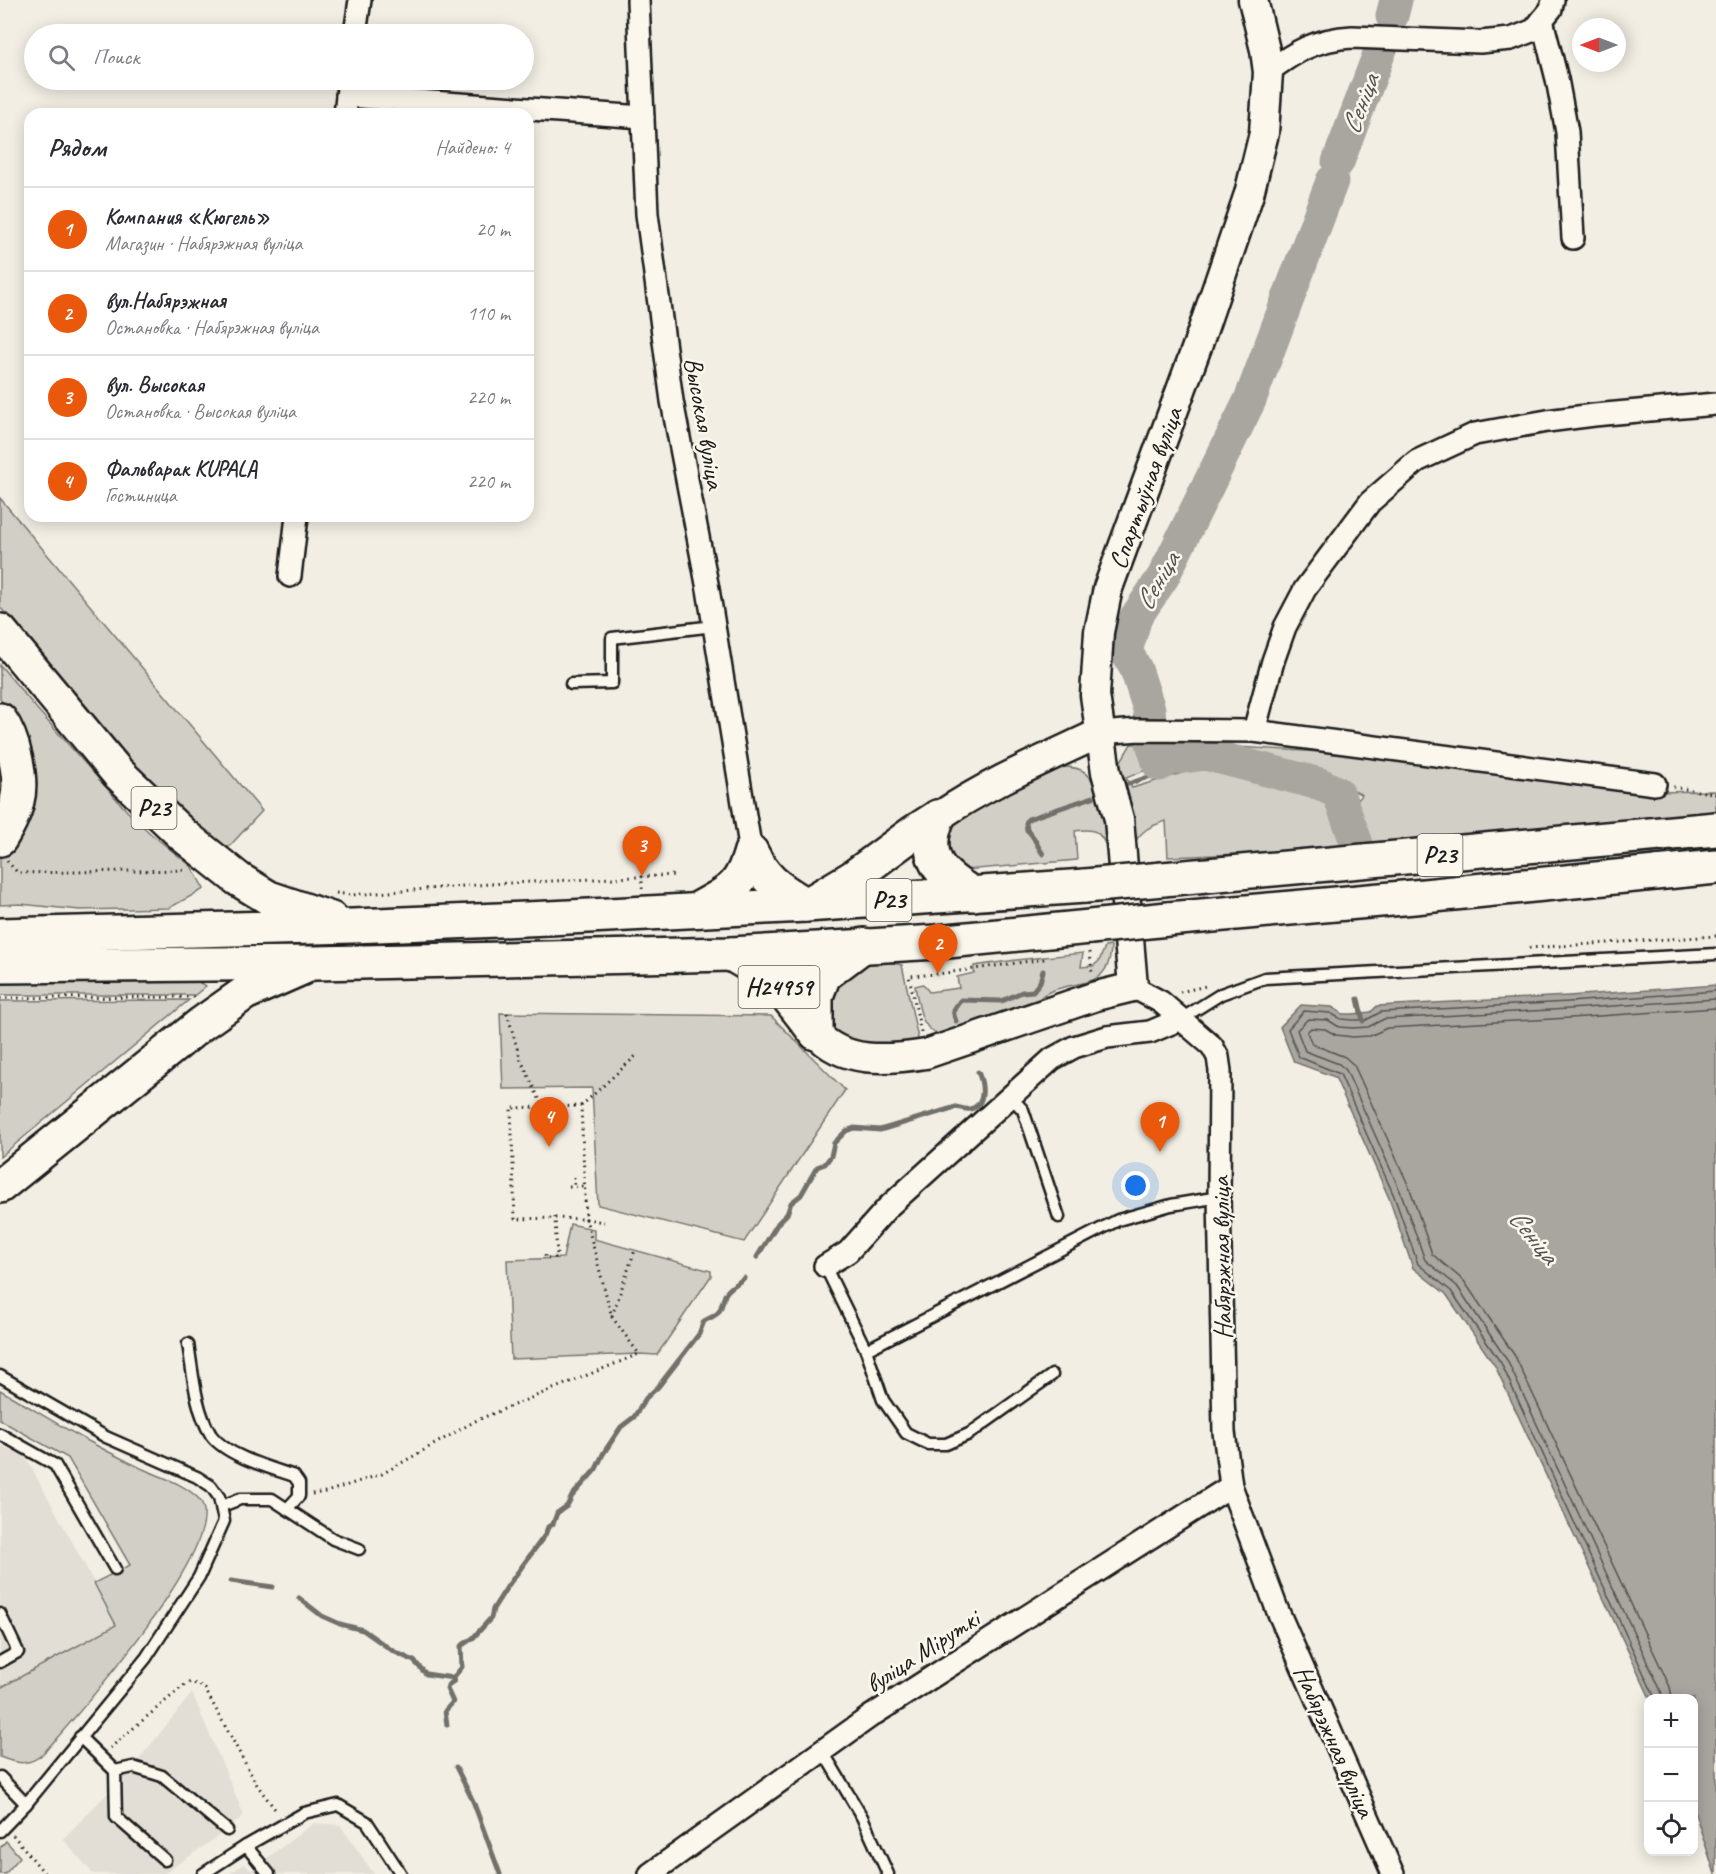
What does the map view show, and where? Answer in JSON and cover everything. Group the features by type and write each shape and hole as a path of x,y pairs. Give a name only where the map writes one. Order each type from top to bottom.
{"highway":[{"name":"Р23","path":"0,631 118,772 152,806 210,856 238,879 269,898 353,926"},
{"path":"0,720 13,749 18,774 18,798 3,850"},
{"path":"751,852 760,872 806,905 867,867 938,817"},
{"path":"938,817 933,829 931,847 938,867 949,880 973,894"},
{"name":"Р23","path":"0,934 353,926 806,905 1085,886 1716,829"},
{"path":"695,910 734,888 745,872 751,852"},
{"name":"Р23","path":"0,966 315,963 730,954 937,942 1085,940 1168,919 1716,867"},
{"name":"Н24959","path":"816,1032 816,996 824,975 864,945"},
{"name":"Н24959","path":"730,954 763,973 784,992 816,1032"},
{"name":"Р23","path":"0,1186 210,1018 245,993 315,963"}],"street":[{"path":"356,24 360,0"},
{"name":"Высокая вуліца","path":"639,0 647,214 670,389 714,626 751,852"},
{"name":"Спартыўная вуліца","path":"1134,987 1119,819 1106,772 1095,694 1099,632 1108,588 1198,344 1249,194 1264,133 1268,72 1253,0"},
{"path":"1268,72 1304,48 1332,38 1480,42 1511,39 1534,30 1551,9 1553,0"},
{"path":"1542,20 1567,132 1573,238"},
{"path":"347,97 510,108"},
{"path":"534,110 643,117"},
{"path":"1254,731 1286,627 1305,589 1370,502 1417,461 1475,434 1594,415 1716,404"},
{"path":"290,576 296,522"},
{"path":"938,817 964,800 1100,733 1139,730 1254,731 1655,784"},
{"name":"Набярэжная вуліца","path":"1134,987 1161,1002 1181,1018 1212,1046 1218,1057 1224,1432 1231,1486 1277,1609 1393,1874"},
{"name":"Н24959","path":"816,1032 824,1042 850,1055 901,1058 926,1054 1096,996 1134,987"},
{"path":"825,1266 848,1252 888,1207 1052,1059 1074,1047 1107,1037 1150,1032 1181,1018"},
{"name":"вуліца Міруткі","path":"650,1874 871,1716 1231,1486"}],"lane":[{"path":"570,684 612,683 612,638 714,626"},
{"path":"1181,1018 1221,994 1265,978 1716,954"},
{"path":"1010,1096 1023,1110 1059,1217"},
{"path":"866,1350 1118,1220 1171,1204 1219,1197"},
{"path":"825,1266 866,1350 883,1400 906,1433 928,1444 946,1444 969,1434 1052,1375"},
{"path":"188,1344 202,1416 212,1436 224,1447 247,1459 294,1476 299,1483 299,1496 287,1509"},
{"path":"0,1376 106,1437 197,1477 211,1486 219,1497 224,1521 199,1577 146,1658 26,1804 0,1831"},
{"path":"0,1434 55,1465 115,1569"},
{"path":"222,1506 240,1499 272,1499 333,1539 359,1549"},
{"path":"0,1614 18,1652 0,1662"},
{"path":"80,1737 115,1771 116,1817 165,1860"},
{"path":"822,1750 862,1817 888,1874"},
{"path":"115,1771 133,1767 162,1776 227,1830"},
{"path":"0,1777 26,1804"},
{"path":"202,1874 286,1822 304,1813 338,1805 366,1822 401,1874"},
{"path":"246,1846 269,1874"}],"path":[{"path":"3,850 18,873 202,870 210,856"},
{"path":"331,892 352,895 489,884 677,875"},
{"path":"1085,940 1091,952 1092,980"},
{"path":"926,1054 909,976 1046,958"},
{"path":"0,998 193,997 210,1018"},
{"path":"507,1013 520,1058 543,1107 543,1117"},
{"path":"604,1222 586,1219 516,1219 511,1108 581,1106 638,1054"},
{"path":"299,1496 326,1492 382,1474 477,1420 639,1354 612,1317 586,1219 581,1106"},
{"path":"573,1178 572,1187 584,1186"},
{"path":"545,1255 545,1258 557,1257 555,1218"},
{"path":"612,1317 634,1250"},
{"path":"97,1754 112,1747 182,1687 190,1682 199,1685 205,1689 261,1792 286,1822"},
{"path":"11,1834 45,1874"}],"shaded area":[{"path":"0,498 262,811 226,850 171,808 0,607"},
{"path":"0,665 127,811 151,834 191,866 204,889 169,908 80,910 20,904 0,905 0,848 24,732 0,699"},
{"path":"1131,744 1148,744 1152,761 1151,768 1126,778 1132,788 1182,773 1202,761 1257,775 1337,804 1353,849 1168,857 1166,821 1146,830 1133,846 1114,773"},
{"path":"1170,745 1370,755 1647,792 1716,791 1716,813 1467,835 1366,848 1351,808 1362,795 1329,777 1205,748 1174,753"},
{"path":"1055,767 1076,768 1083,771 1096,786 1103,809 1110,854 1098,834 1094,831 1083,830 1075,831 1077,860 965,870 954,867 944,834 956,818"},
{"path":"1111,946 1109,961 1097,978 1056,989 1044,995 1035,1004 946,1037 930,1030 922,1018 915,986 923,984 929,992 959,988 957,977 974,973 974,966 1016,960 1083,953 1081,967 1093,966 1099,961 1105,947"},
{"path":"878,960 902,965 919,1043 886,1050 833,1035 823,1017 836,971"},
{"path":"198,982 206,986 195,995 0,995 0,983"},
{"path":"189,1000 0,1157 0,1001"},
{"path":"500,1013 771,1016 845,1090 744,1242 598,1205 592,1088 503,1089"},
{"path":"570,1224 594,1229 594,1239 711,1271 711,1276 657,1355 511,1359 507,1260 563,1258"},
{"path":"0,1390 97,1446 187,1489 199,1499 204,1520 194,1551 173,1588 145,1629 85,1706 43,1754 33,1761 23,1763 0,1757 0,1688 116,1625 94,1583 130,1565 68,1458 0,1420"},
{"path":"0,1445 25,1456 117,1624 0,1688"},
{"path":"192,1693 244,1815 227,1830 164,1874 93,1874 63,1839 133,1767"},
{"path":"314,1823 340,1825 374,1874 229,1874 244,1864 251,1870"},
{"path":"6,1841 20,1857 5,1874 0,1874 0,1848"}],"water":[{"path":"1716,985 1716,1874 1698,1822 1698,1694 1648,1694 1495,1366 1446,1294 1413,1268 1389,1198 1335,1077 1294,1062 1280,1027 1301,1005 1332,1007 1343,1014 1353,1014 1371,1012 1377,1006 1568,996"}],"waterway":[{"name":"Сеніца","path":"1392,16 1396,0"},
{"name":"Сеніца","path":"1338,162 1382,46"},
{"name":"Сеніца","path":"1332,181 1250,400 1163,577 1136,617 1126,651 1136,669 1149,709 1152,743 1159,765 1170,759 1205,754 1320,784 1338,793 1357,844"},
{"path":"1128,784 1154,775 1159,765"},
{"path":"1043,854 1027,830 1028,819 1093,797"},
{"path":"956,1021 954,1009 961,1000 1002,1001 1022,992 1033,991 1040,982 1043,971"},
{"name":"Сеніца","path":"1358,999 1363,1021"},
{"path":"757,1257 778,1223 787,1214 791,1203 801,1195 817,1167 825,1164 831,1156 834,1143 846,1131 854,1128 880,1130 956,1107 968,1109 975,1107 982,1093 978,1072"},
{"path":"299,1598 322,1616 363,1630 393,1651 414,1661 426,1674 453,1678 462,1667 461,1646 473,1638 491,1618 493,1609 545,1535 548,1527 553,1524 557,1513 567,1506 572,1496 596,1469 621,1427 634,1417 646,1398 658,1387 699,1334 704,1321 719,1311 726,1292 744,1278"},
{"path":"231,1581 273,1587"},
{"path":"447,1725 445,1711 453,1702 447,1689 448,1685 454,1681 453,1678"},
{"path":"456,1767 473,1801 500,1874"}],"place":[{"name":"вул. Высокая","path":"642,876"},
{"name":"вул.Набярэжная","path":"938,974"},
{"name":"Фальварак KUPALA","path":"549,1147"},
{"name":"Компания «Кюгель»","path":"1160,1152"}]}
